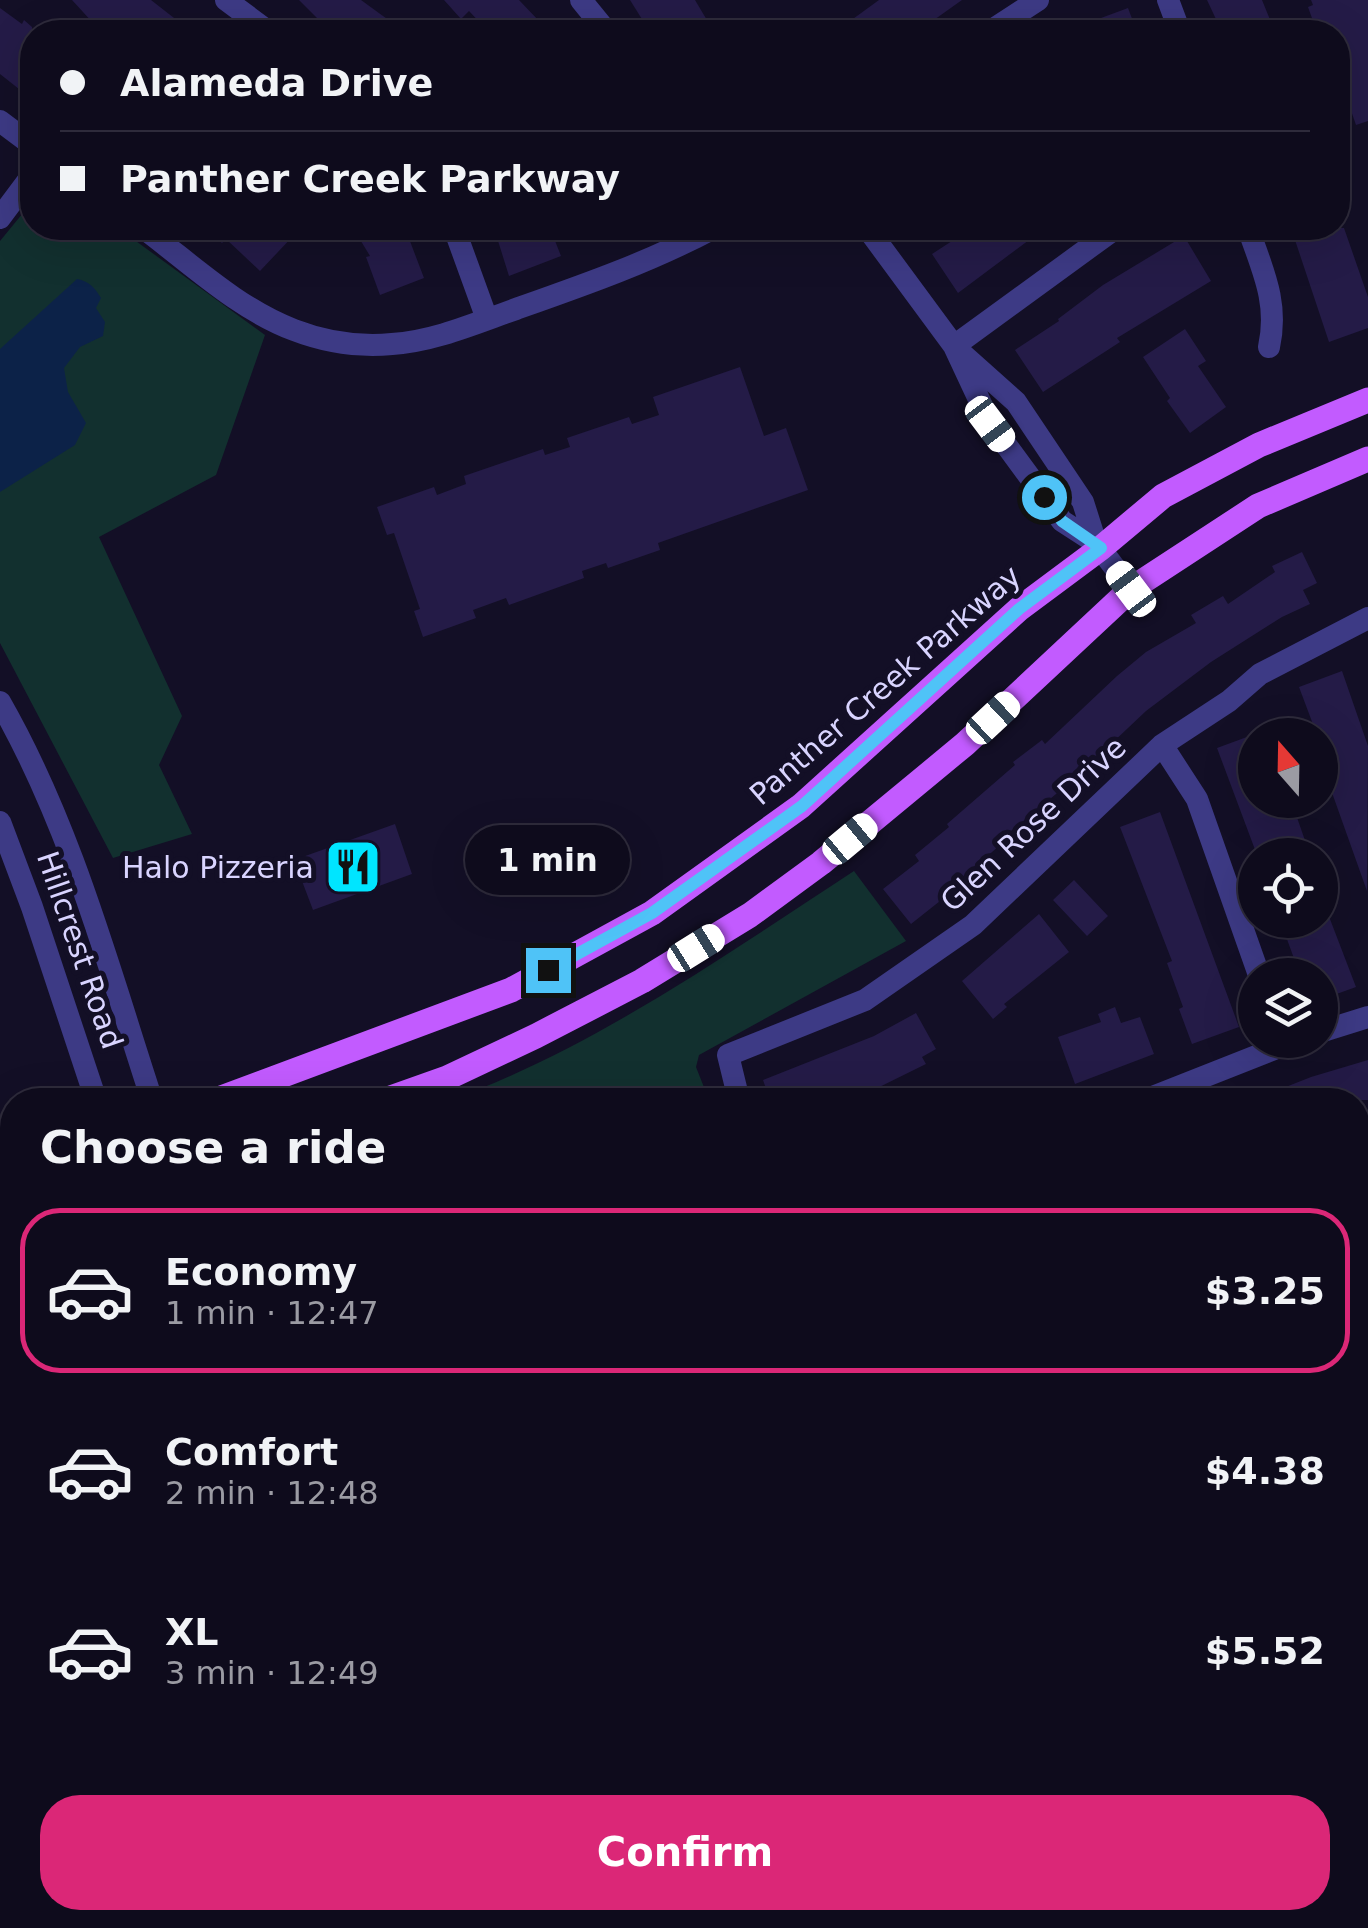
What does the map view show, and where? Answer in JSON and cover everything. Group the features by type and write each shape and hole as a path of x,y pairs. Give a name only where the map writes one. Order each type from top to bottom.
{"main road":[{"name":"Panther Creek Parkway","path":"248,1088 511,990 652,913 802,806 1019,609 1163,496 1259,444 1368,400"},
{"path":"419,1088 536,1036 642,981 750,915 821,863 965,744 1131,589 1258,506 1368,459"}],"street":[{"path":"226,0 254,20"},
{"path":"581,0 597,20"},
{"path":"1007,20 1038,0"},
{"path":"0,218 20,191"},
{"path":"159,240 256,312 311,336 350,344 430,338 628,268 688,240"},
{"path":"458,240 487,319"},
{"path":"876,240 954,346 1016,402 1082,502 1098,546 1131,589"},
{"path":"954,346 1100,240"},
{"path":"1252,240 1275,320 1269,346"},
{"path":"954,346 990,424 1062,521 1098,546"},
{"name":"Glen Rose Drive","path":"736,1088 728,1055 865,1000 973,924 1162,746 1229,702 1260,674 1368,618"},
{"name":"Hillcrest Road","path":"0,702 64,836 148,1088"},
{"path":"1162,746 1197,799 1253,958"},
{"name":"Hillcrest Road","path":"0,822 92,1088"},
{"path":"1338,1026 1368,1016"},
{"path":"1174,1088 1248,1058"}],"green space":[{"path":"20,217 20,240 134,240 265,335 216,475 99,537 182,716 159,765 192,834 113,858 0,643 0,241"},
{"path":"854,871 906,941 699,1055 696,1067 704,1088 481,1088 608,1027"}],"water":[{"path":"77,279 99,294 96,308 105,322 103,336 80,347 64,368 68,392 86,423 75,445 0,492 0,349"}],"building":[{"path":"72,0 151,0 177,20 100,18 90,20"},
{"path":"299,0 361,0 388,20 319,20"},
{"path":"444,0 519,0 538,20 478,20 469,11 461,19"},
{"path":"630,0 695,0 707,20 642,20"},
{"path":"879,0 962,0 934,20 852,20"},
{"path":"1207,0 1262,0 1270,20 1216,20"},
{"path":"1311,0 1368,0 1368,121 1356,125 1350,108 1350,20 1313,20 1308,7 1313,5"},
{"path":"0,8 20,23 20,90 0,74"},
{"path":"1128,8 1132,20 1096,20"},
{"path":"227,240 289,240 260,271"},
{"path":"360,240 410,240 424,278 380,295 366,257 370,256"},
{"path":"498,240 555,240 561,256 509,276"},
{"path":"954,240 1029,240 958,293 932,254"},
{"path":"1177,240 1186,240 1211,281 1117,338 1120,342 1043,392 1015,350 1103,285"},
{"path":"1295,240 1348,240 1368,297 1368,328 1329,342"},
{"path":"1185,329 1206,361 1198,366 1226,407 1190,433 1143,357"},
{"path":"740,367 764,436 786,428 808,490 658,543 660,550 608,568 606,563 582,571 584,578 509,605 506,598 473,610 476,618 423,637 414,611 420,609 394,533 387,535 377,507 434,487 437,495 466,484 464,476 543,449 545,455 570,447 567,438 629,417 632,424 659,415 653,397"},
{"path":"1302,552 1317,583 1303,590 1310,604 1211,662 1146,711 911,924 883,889 919,861 915,855 949,827 947,824 1015,765 1013,762 1042,740 1045,744 1146,652 1196,623 1191,615 1223,596 1228,604 1275,572 1272,566"},
{"path":"1342,671 1368,746 1367,891 1338,810 1338,718 1311,718 1299,687"},
{"path":"1238,740 1238,804 1217,748"},
{"path":"1160,812 1238,1027 1192,1044 1167,963 1172,961 1120,827"},
{"path":"1243,818 1297,818 1304,838 1251,838"},
{"name":"Halo Pizzeria","path":"395,824 412,874 313,910 294,860"},
{"path":"1074,880 1108,916 1087,936 1053,900"},
{"path":"1039,914 1069,952 1004,1004 1007,1007 993,1019 962,981"},
{"path":"1287,938 1337,938 1356,987 1338,994 1338,958 1294,958"},
{"path":"1115,1007 1121,1023 1140,1017 1154,1054 1075,1084 1058,1037 1101,1022 1098,1014"},
{"path":"916,1013 936,1049 922,1057 926,1064 877,1088 766,1088 763,1080 874,1036"},
{"path":"1368,1060 1368,1088 1283,1088"}],"place":[{"name":"Halo Pizzeria","path":"353,867"}],"route":[{"path":"548,970 652,913 802,806 1019,609 1101,548 1062,521 1044,497"}]}
